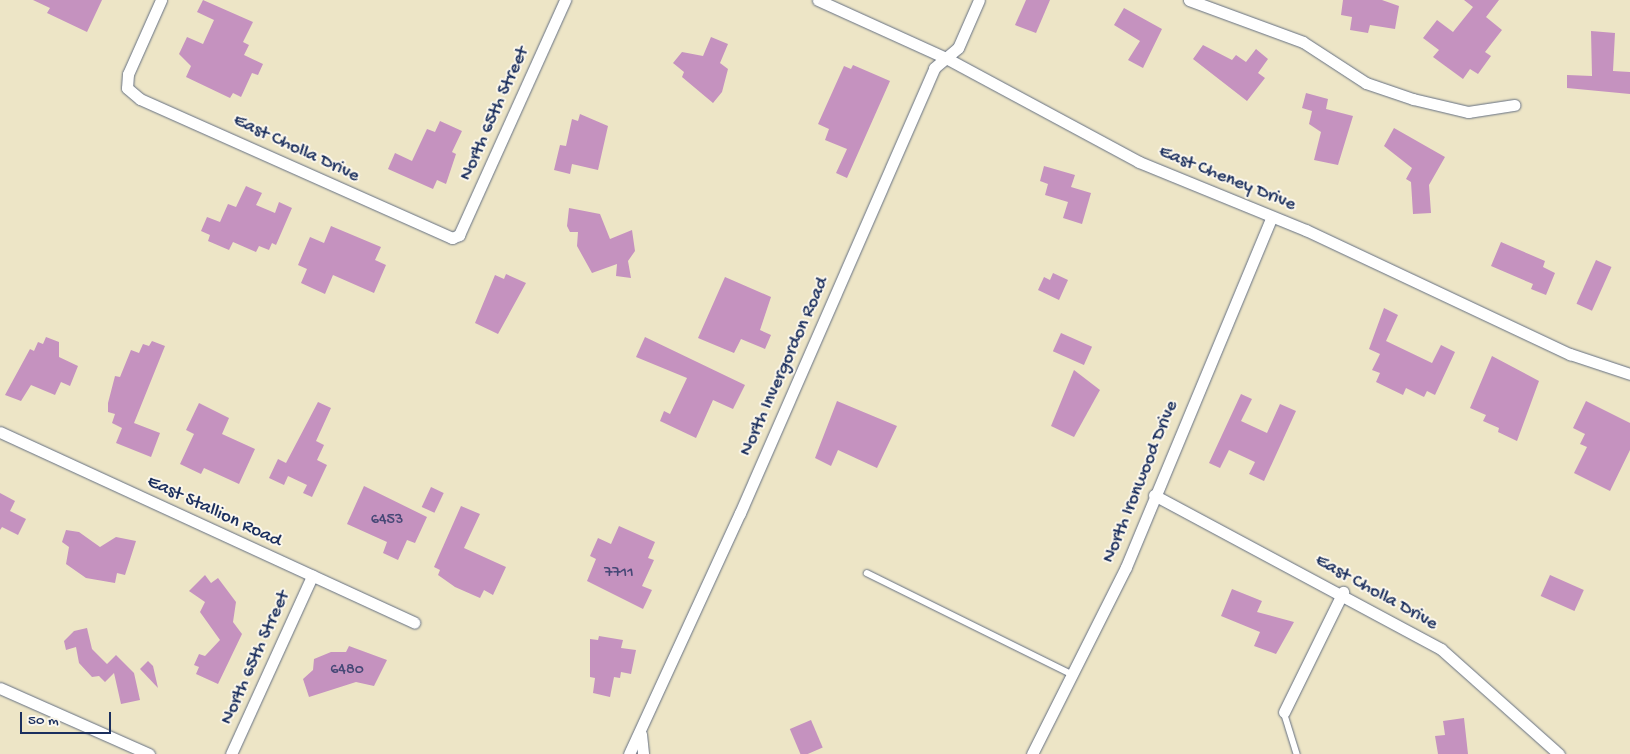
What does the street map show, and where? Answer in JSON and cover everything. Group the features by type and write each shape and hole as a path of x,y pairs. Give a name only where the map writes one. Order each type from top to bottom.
{"street":[{"name":"East Cholla Drive","path":"161,0 128,74 127,88 140,99 452,238"},
{"name":"North 65th Street","path":"452,238 459,235 565,0"},
{"name":"East Cheney Drive","path":"818,0 946,58 1139,162 1271,218 1562,351 1630,374"},
{"name":"North Invergordon Road","path":"629,754 641,734 934,68 958,48 979,0"},
{"path":"1189,0 1303,42 1366,83 1413,99 1468,112 1514,105"},
{"name":"North Ironwood Drive","path":"1032,754 1126,568 1154,495 1271,218"},
{"name":"East Stallion Road","path":"0,432 414,622"},
{"name":"East Cholla Drive","path":"1154,495 1342,592 1441,649 1559,754"},
{"name":"North 65th Street","path":"231,754 312,576"},
{"path":"1284,712 1342,592"},
{"path":"0,688 149,754"},
{"path":"641,734 643,754"}],"lane":[{"path":"867,573 1071,674"},
{"path":"1284,712 1298,754"}],"building":[{"path":"33,0 102,0 87,32 47,13 50,8"},
{"path":"203,0 253,22 243,42 249,45 244,55 263,64 258,75 252,73 241,97 233,93 230,98 186,77 191,66 179,54 187,37 203,44 214,20 197,12"},
{"path":"1026,0 1050,0 1036,33 1015,25"},
{"path":"1343,0 1382,0 1399,6 1395,29 1370,25 1368,33 1350,30 1352,17 1341,15"},
{"path":"1464,0 1499,0 1486,17 1502,30 1485,52 1491,56 1478,74 1470,69 1463,79 1433,57 1439,50 1423,38 1437,20 1453,32 1473,7"},
{"path":"1124,8 1162,29 1143,68 1128,60 1140,41 1114,25"},
{"path":"1591,31 1615,33 1613,71 1630,72 1630,94 1567,88 1567,75 1592,76"},
{"path":"711,37 728,44 720,63 728,69 722,92 713,103 682,77 684,72 673,63 682,52 703,56"},
{"path":"1203,45 1232,60 1236,55 1246,62 1256,49 1268,59 1258,73 1265,78 1247,101 1193,59"},
{"path":"853,65 890,81 847,178 836,173 847,149 825,140 829,129 818,124 844,66 851,69"},
{"path":"1306,93 1328,99 1326,109 1353,116 1338,165 1314,160 1321,132 1309,124 1312,111 1302,108"},
{"path":"580,114 608,126 598,170 572,164 570,174 554,170 560,145 566,146 572,119 578,121"},
{"path":"440,121 462,131 452,152 456,154 446,184 437,180 433,189 388,169 395,153 412,161 427,129 435,132"},
{"path":"1394,128 1445,157 1429,185 1431,213 1413,214 1411,182 1406,179 1412,168 1384,146"},
{"path":"1044,166 1075,175 1071,187 1091,193 1082,224 1063,218 1068,202 1045,195 1048,184 1040,181"},
{"path":"246,186 262,193 256,205 275,213 279,202 292,208 276,245 272,243 269,250 259,246 256,252 233,242 229,250 208,241 210,235 201,231 207,217 220,222 228,204 236,207"},
{"path":"569,208 600,214 610,239 632,230 635,251 628,261 631,278 616,276 617,264 592,273 577,246 578,232 570,232 567,226"},
{"path":"331,226 381,247 375,260 386,265 374,293 333,275 325,294 301,283 307,269 298,265 310,237 324,243"},
{"path":"1501,242 1545,261 1543,267 1555,273 1546,295 1531,289 1533,284 1491,266"},
{"path":"1596,260 1612,267 1592,311 1576,304"},
{"path":"1053,273 1068,280 1059,300 1038,290 1044,277 1050,280"},
{"path":"506,274 526,283 498,334 475,323 495,275 504,279"},
{"path":"725,277 771,297 760,330 771,335 765,349 741,339 734,353 698,338"},
{"path":"1384,308 1398,315 1386,341 1432,363 1441,345 1455,352 1435,395 1427,391 1424,397 1406,388 1403,395 1376,382 1380,373 1372,370 1380,354 1369,349"},
{"path":"1061,333 1092,347 1084,365 1053,351"},
{"path":"46,337 59,342 59,357 78,366 70,386 61,382 55,395 31,385 21,401 5,395 30,349 34,351 38,342 43,344"},
{"path":"645,337 745,385 733,409 713,400 696,438 660,421 664,411 670,414 687,378 636,357"},
{"path":"152,341 165,346 134,423 160,433 151,457 116,443 122,428 112,423 115,414 108,412 108,403 115,376 120,377 131,350 139,353 143,344 149,346"},
{"path":"1492,356 1539,381 1517,441 1498,432 1499,428 1483,421 1486,415 1470,408"},
{"path":"1074,370 1100,390 1074,437 1051,426"},
{"path":"1241,394 1252,399 1241,421 1267,433 1280,404 1296,411 1264,481 1249,474 1255,462 1229,450 1220,468 1209,463"},
{"path":"837,401 897,426 877,468 838,450 831,466 815,458"},
{"path":"1586,401 1630,423 1630,450 1610,491 1574,473 1587,447 1580,444 1585,434 1573,428"},
{"path":"318,402 331,408 316,441 324,445 317,460 327,465 312,497 303,493 307,485 288,476 284,485 269,478 278,459 286,463"},
{"path":"199,403 229,418 222,434 255,449 239,484 204,468 201,474 180,464 194,434 186,430"},
{"path":"364,486 427,517 415,543 407,540 398,560 383,553 387,542 347,524"},
{"path":"431,487 444,493 434,513 422,507"},
{"path":"0,493 15,501 10,511 26,519 18,535 2,527 0,530"},
{"path":"461,506 480,514 464,548 506,567 493,595 484,590 480,598 455,587 438,575 440,570 434,567"},
{"path":"619,526 655,542 648,558 654,560 642,586 652,590 643,609 587,581 596,559 590,556 598,538 611,544"},
{"path":"66,530 79,532 100,547 116,537 136,541 125,575 117,573 115,583 86,578 66,564 69,547 62,542"},
{"path":"205,575 211,583 218,578 236,602 233,622 242,634 218,684 196,674 199,667 194,665 199,654 205,656 220,640 200,612 205,602 189,591"},
{"path":"1550,575 1584,590 1574,611 1541,596"},
{"path":"1232,589 1262,601 1257,612 1294,622 1276,654 1254,646 1260,632 1221,616"},
{"path":"87,628 92,649 107,664 116,655 134,673 140,700 121,704 114,673 105,682 99,676 92,677 79,663 76,647 66,650 64,641 74,631"},
{"path":"599,636 623,640 621,648 636,650 631,674 621,672 620,678 614,677 610,697 593,693 595,678 590,677 590,639 598,640"},
{"path":"349,646 387,660 374,686 356,682 309,697 303,679 313,670 314,659 331,652 346,652"},
{"path":"148,661 153,666 158,688 140,669"},
{"path":"1464,718 1468,754 1438,754 1435,736 1445,735 1443,721"},
{"path":"811,720 823,748 808,754 800,754 790,729"}]}
